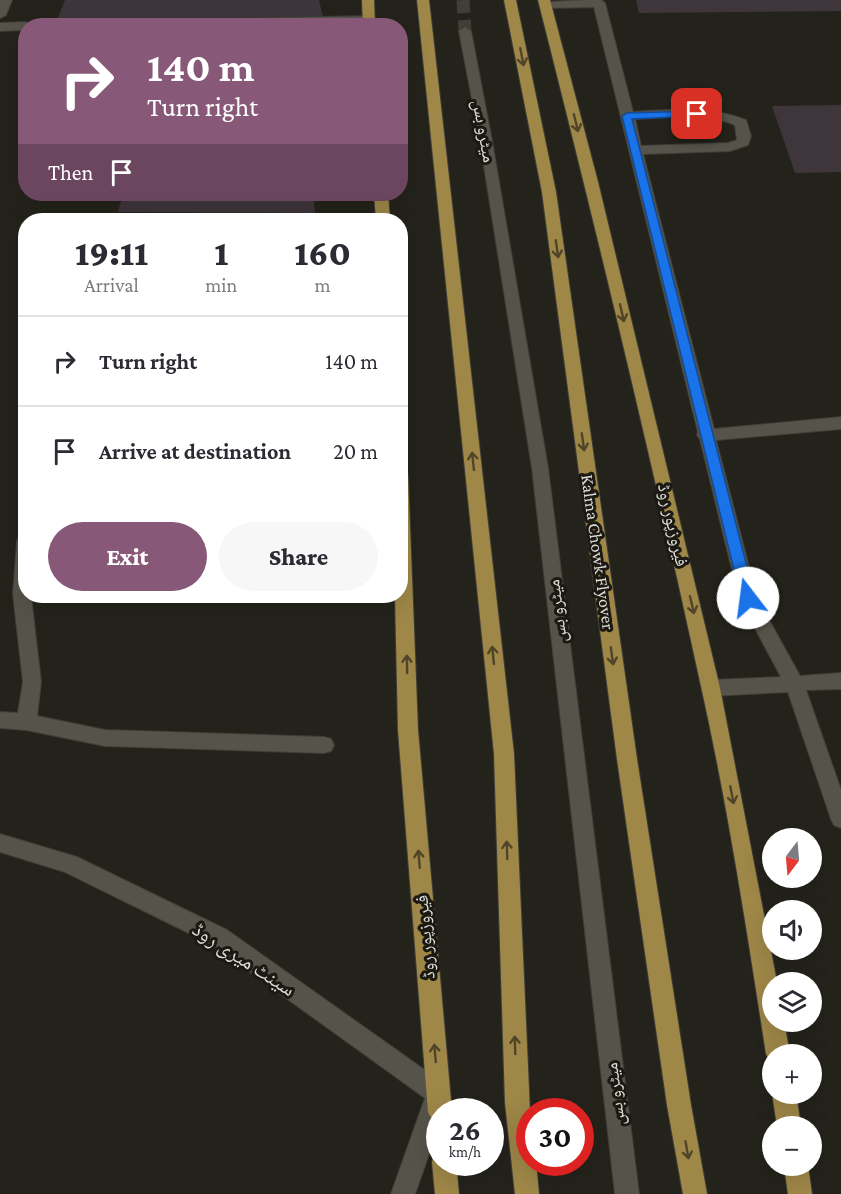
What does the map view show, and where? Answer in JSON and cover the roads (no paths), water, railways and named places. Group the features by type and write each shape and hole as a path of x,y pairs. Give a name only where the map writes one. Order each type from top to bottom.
{"main road":[{"path":"368,0 369,18"},
{"path":"423,0 504,753 517,1103 527,1194"},
{"name":"Kalma Chowk Flyover","path":"510,0 549,192 627,759 679,1105 695,1194"},
{"name":"فیروزپور روڈ","path":"546,2 711,688 758,933 776,1044"},
{"name":"فیروزپور روڈ","path":"405,603 408,730 439,1098"},
{"path":"445,1176 447,1194"},
{"path":"797,1176 800,1194"}],"street":[{"path":"0,15 6,0"},
{"path":"546,2 599,3 705,435 748,598 794,682 841,819"},
{"path":"0,27 18,26"},
{"name":"میٹرو بس","path":"465,32 486,141 540,468 627,1194"},
{"path":"627,116 714,115 731,118 741,123 745,135 743,142 729,147 635,150"},
{"path":"705,435 841,423"},
{"path":"23,603 32,682 26,722"},
{"path":"711,688 841,681"},
{"path":"0,720 26,722 105,738 324,745"},
{"name":"سینٹ میری روڈ","path":"0,843 70,864 219,937 434,1098"},
{"path":"403,1194 426,1135"}],"tunnel":[{"path":"463,0 465,31"}]}
